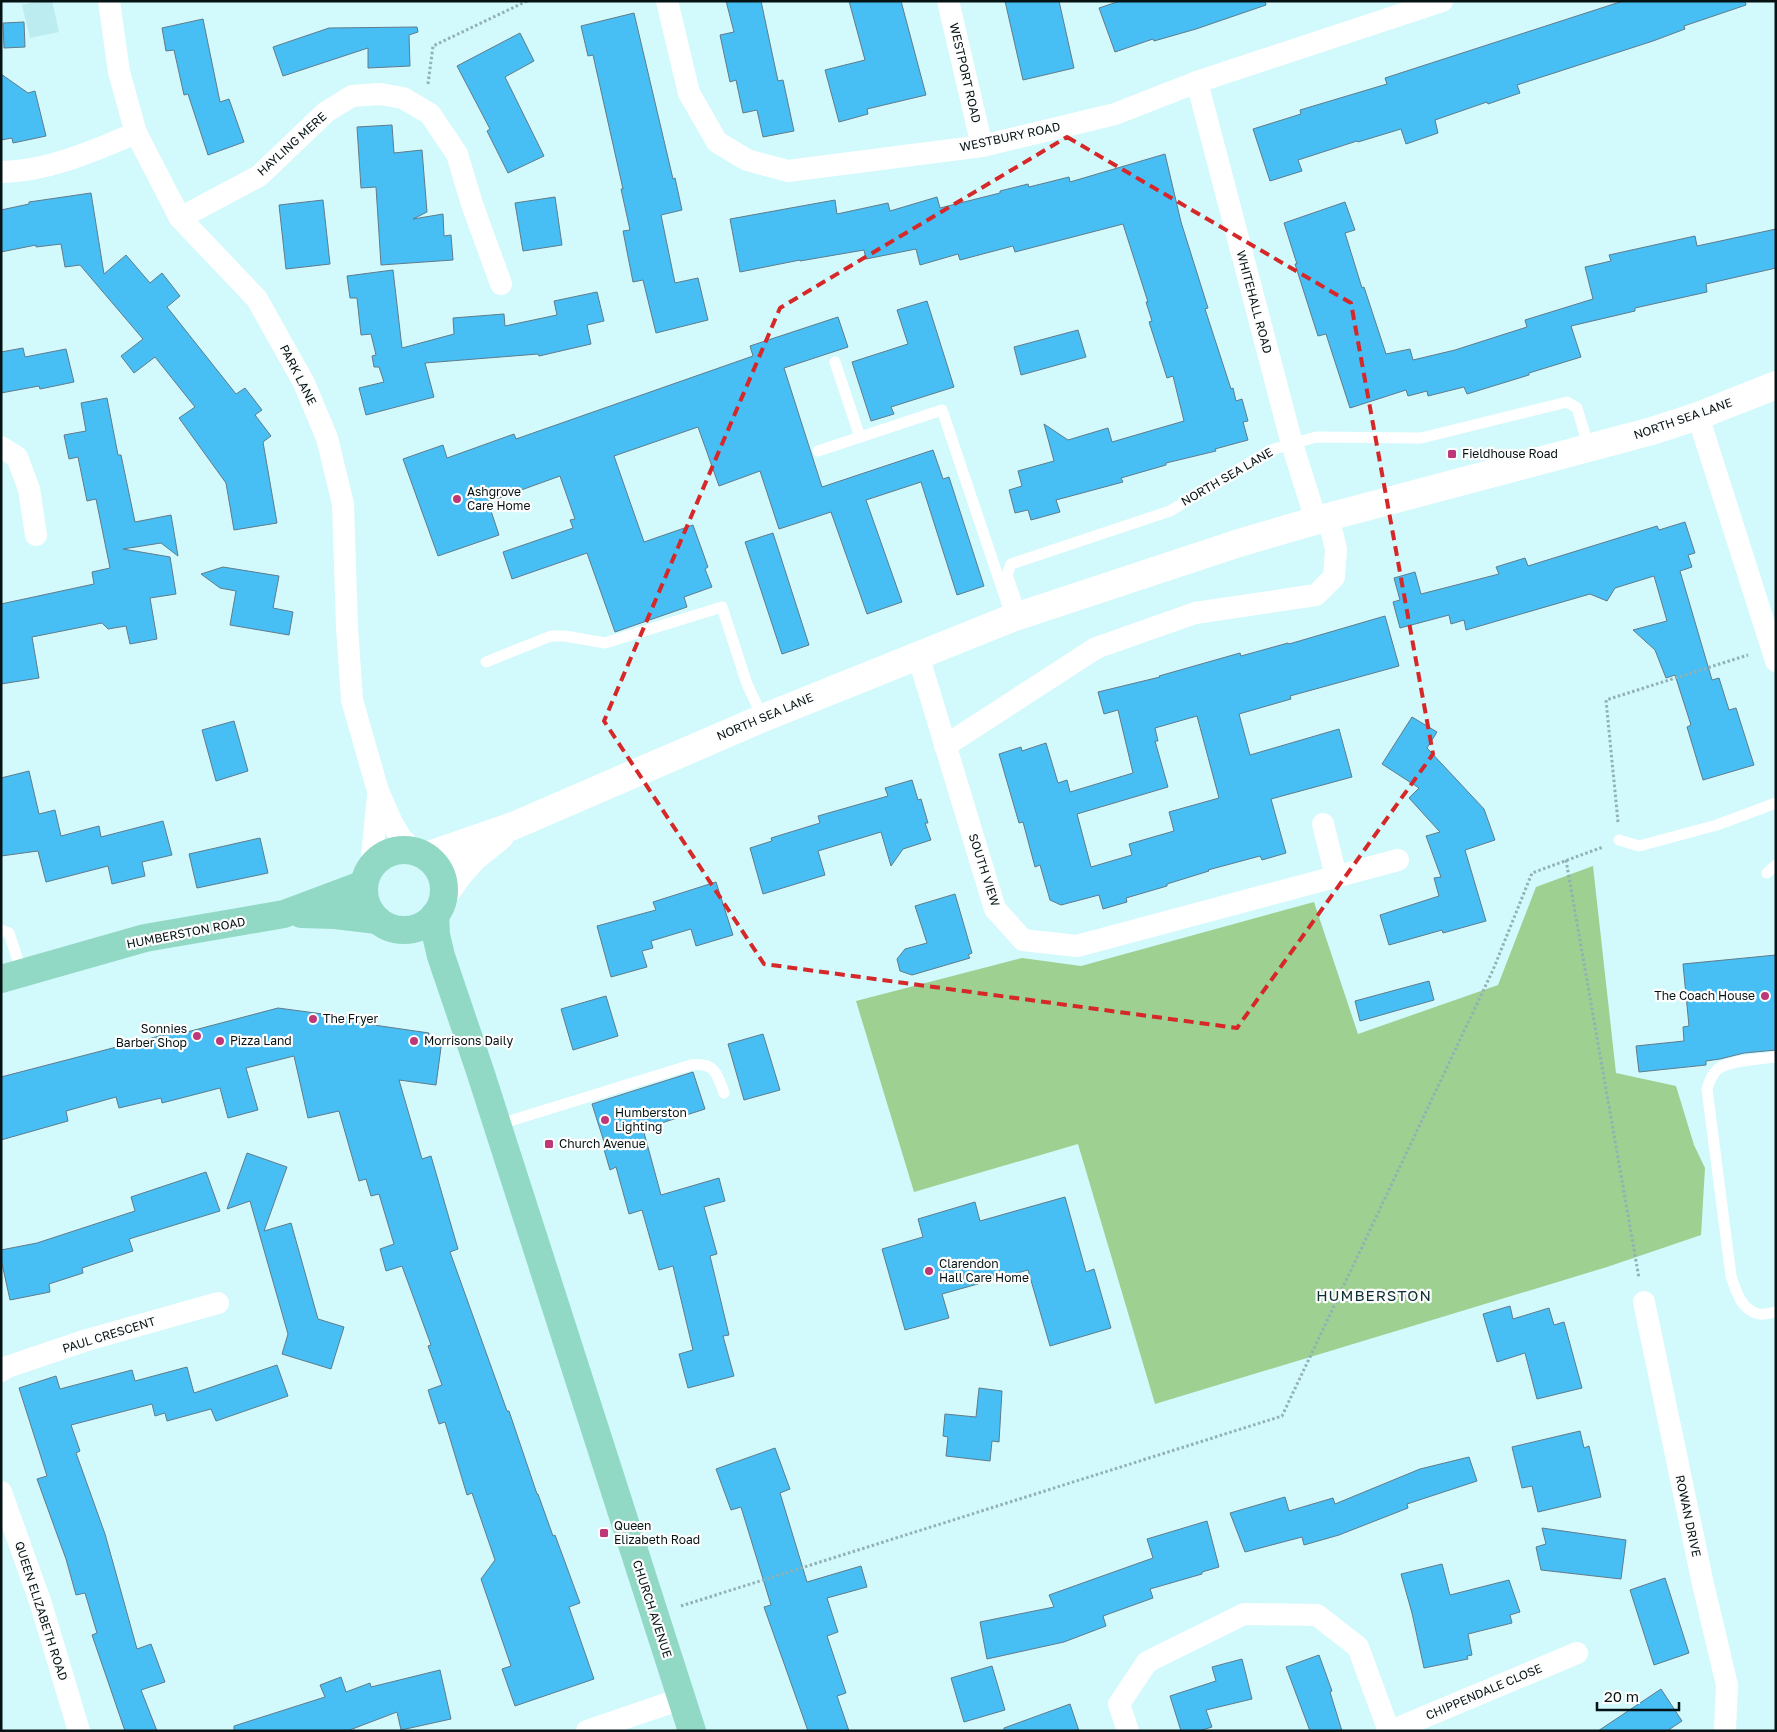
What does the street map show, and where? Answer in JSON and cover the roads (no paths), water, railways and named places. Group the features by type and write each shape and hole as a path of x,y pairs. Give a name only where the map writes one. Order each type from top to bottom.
{"main road":[{"path":"284,914 335,914 385,924 404,930 416,928 426,923 439,905 443,884 440,873 434,864 420,853 402,849 390,852 380,857 367,875 364,898 369,910 385,924"},
{"path":"284,914 367,875"},
{"name":"CHURCH AVENUE","path":"439,905 436,935 441,956 692,1731"},
{"name":"HUMBERSTON ROAD","path":"12,976 146,938 284,914"},
{"name":"CHURCH AVENUE","path":"385,924 413,943 456,1001"}],"street":[{"name":"PARK LANE","path":"109,1 119,72 136,132 180,218 257,300 304,383 327,438 343,504 347,628 352,700 378,791 392,823 401,838 420,853"},
{"name":"WESTBURY ROAD","path":"667,1 689,93 718,142 747,160 788,171 982,146 1115,114 1197,82 1442,1"},
{"name":"WESTPORT ROAD","path":"948,1 982,146"},
{"name":"WHITEHALL ROAD","path":"1197,82 1292,444 1322,518"},
{"name":"HAYLING MERE","path":"180,218 259,176 326,112 352,96 380,94 403,98 430,114 457,154 500,284"},
{"path":"1,172 19,172 78,158 136,132"},
{"name":"NORTH SEA LANE","path":"420,853 513,826 763,718 1016,617 1239,542 1322,518 1589,448 1698,416 1776,384"},
{"path":"1698,416 1773,654"},
{"path":"1,446 17,457 29,489 36,535"},
{"path":"946,746 1096,648 1195,613 1316,595 1334,577 1336,549 1322,518"},
{"name":"SOUTH VIEW","path":"918,655 995,909 1023,940 1077,946 1398,860"},
{"name":"PARK LANE","path":"367,875 378,791"},
{"path":"1323,824 1336,876"},
{"name":"NORTH SEA LANE","path":"439,905 458,875 474,857 513,826"},
{"name":"ROWAN DRIVE","path":"1644,1302 1703,1584 1727,1685 1725,1731"},
{"name":"PAUL CRESCENT","path":"1,1370 86,1340 218,1303"},
{"name":"QUEEN ELIZABETH ROAD","path":"1,1492 41,1604 80,1731"},
{"path":"1128,1731 1119,1704 1147,1662 1244,1614 1317,1615 1358,1647 1390,1731"},
{"name":"CHIPPENDALE CLOSE","path":"1390,1731 1577,1653"},
{"path":"587,1731 681,1699"}],"lane":[{"path":"835,362 860,437"},
{"name":"NORTH SEA LANE","path":"1016,617 1007,575 1011,564 1170,511 1271,450 1316,437 1421,438 1567,402 1577,408 1589,448"},
{"path":"818,450 942,410 1016,617"},
{"path":"486,662 551,636 565,636 605,643 722,606 747,684 763,718"},
{"path":"1619,840 1640,846 1717,825 1776,803"},
{"path":"1767,873 1776,864"},
{"path":"1,930 9,934 12,976"},
{"path":"1776,1056 1724,1065 1710,1079 1707,1089 1731,1276 1736,1293 1744,1306 1760,1314 1776,1312"},
{"path":"496,1125 691,1065 701,1064 710,1066 716,1073 724,1093"}],"place":[{"name":"Fieldhouse Road","path":"1452,454"},
{"name":"Ashgrove Care Home","path":"457,499"},
{"name":"The Coach House","path":"1765,996"},
{"name":"The Fryer","path":"313,1019"},
{"name":"Sonnies Barber Shop","path":"197,1036"},
{"name":"Pizza Land","path":"220,1041"},
{"name":"Morrisons Daily","path":"414,1041"},
{"name":"Humberston Lighting","path":"605,1120"},
{"name":"Church Avenue","path":"549,1144"},
{"name":"Clarendon Hall Care Home","path":"929,1271"},
{"name":"Queen Elizabeth Road","path":"604,1533"}],"district":[{"name":"HUMBERSTON","path":"1374,1296"}]}
